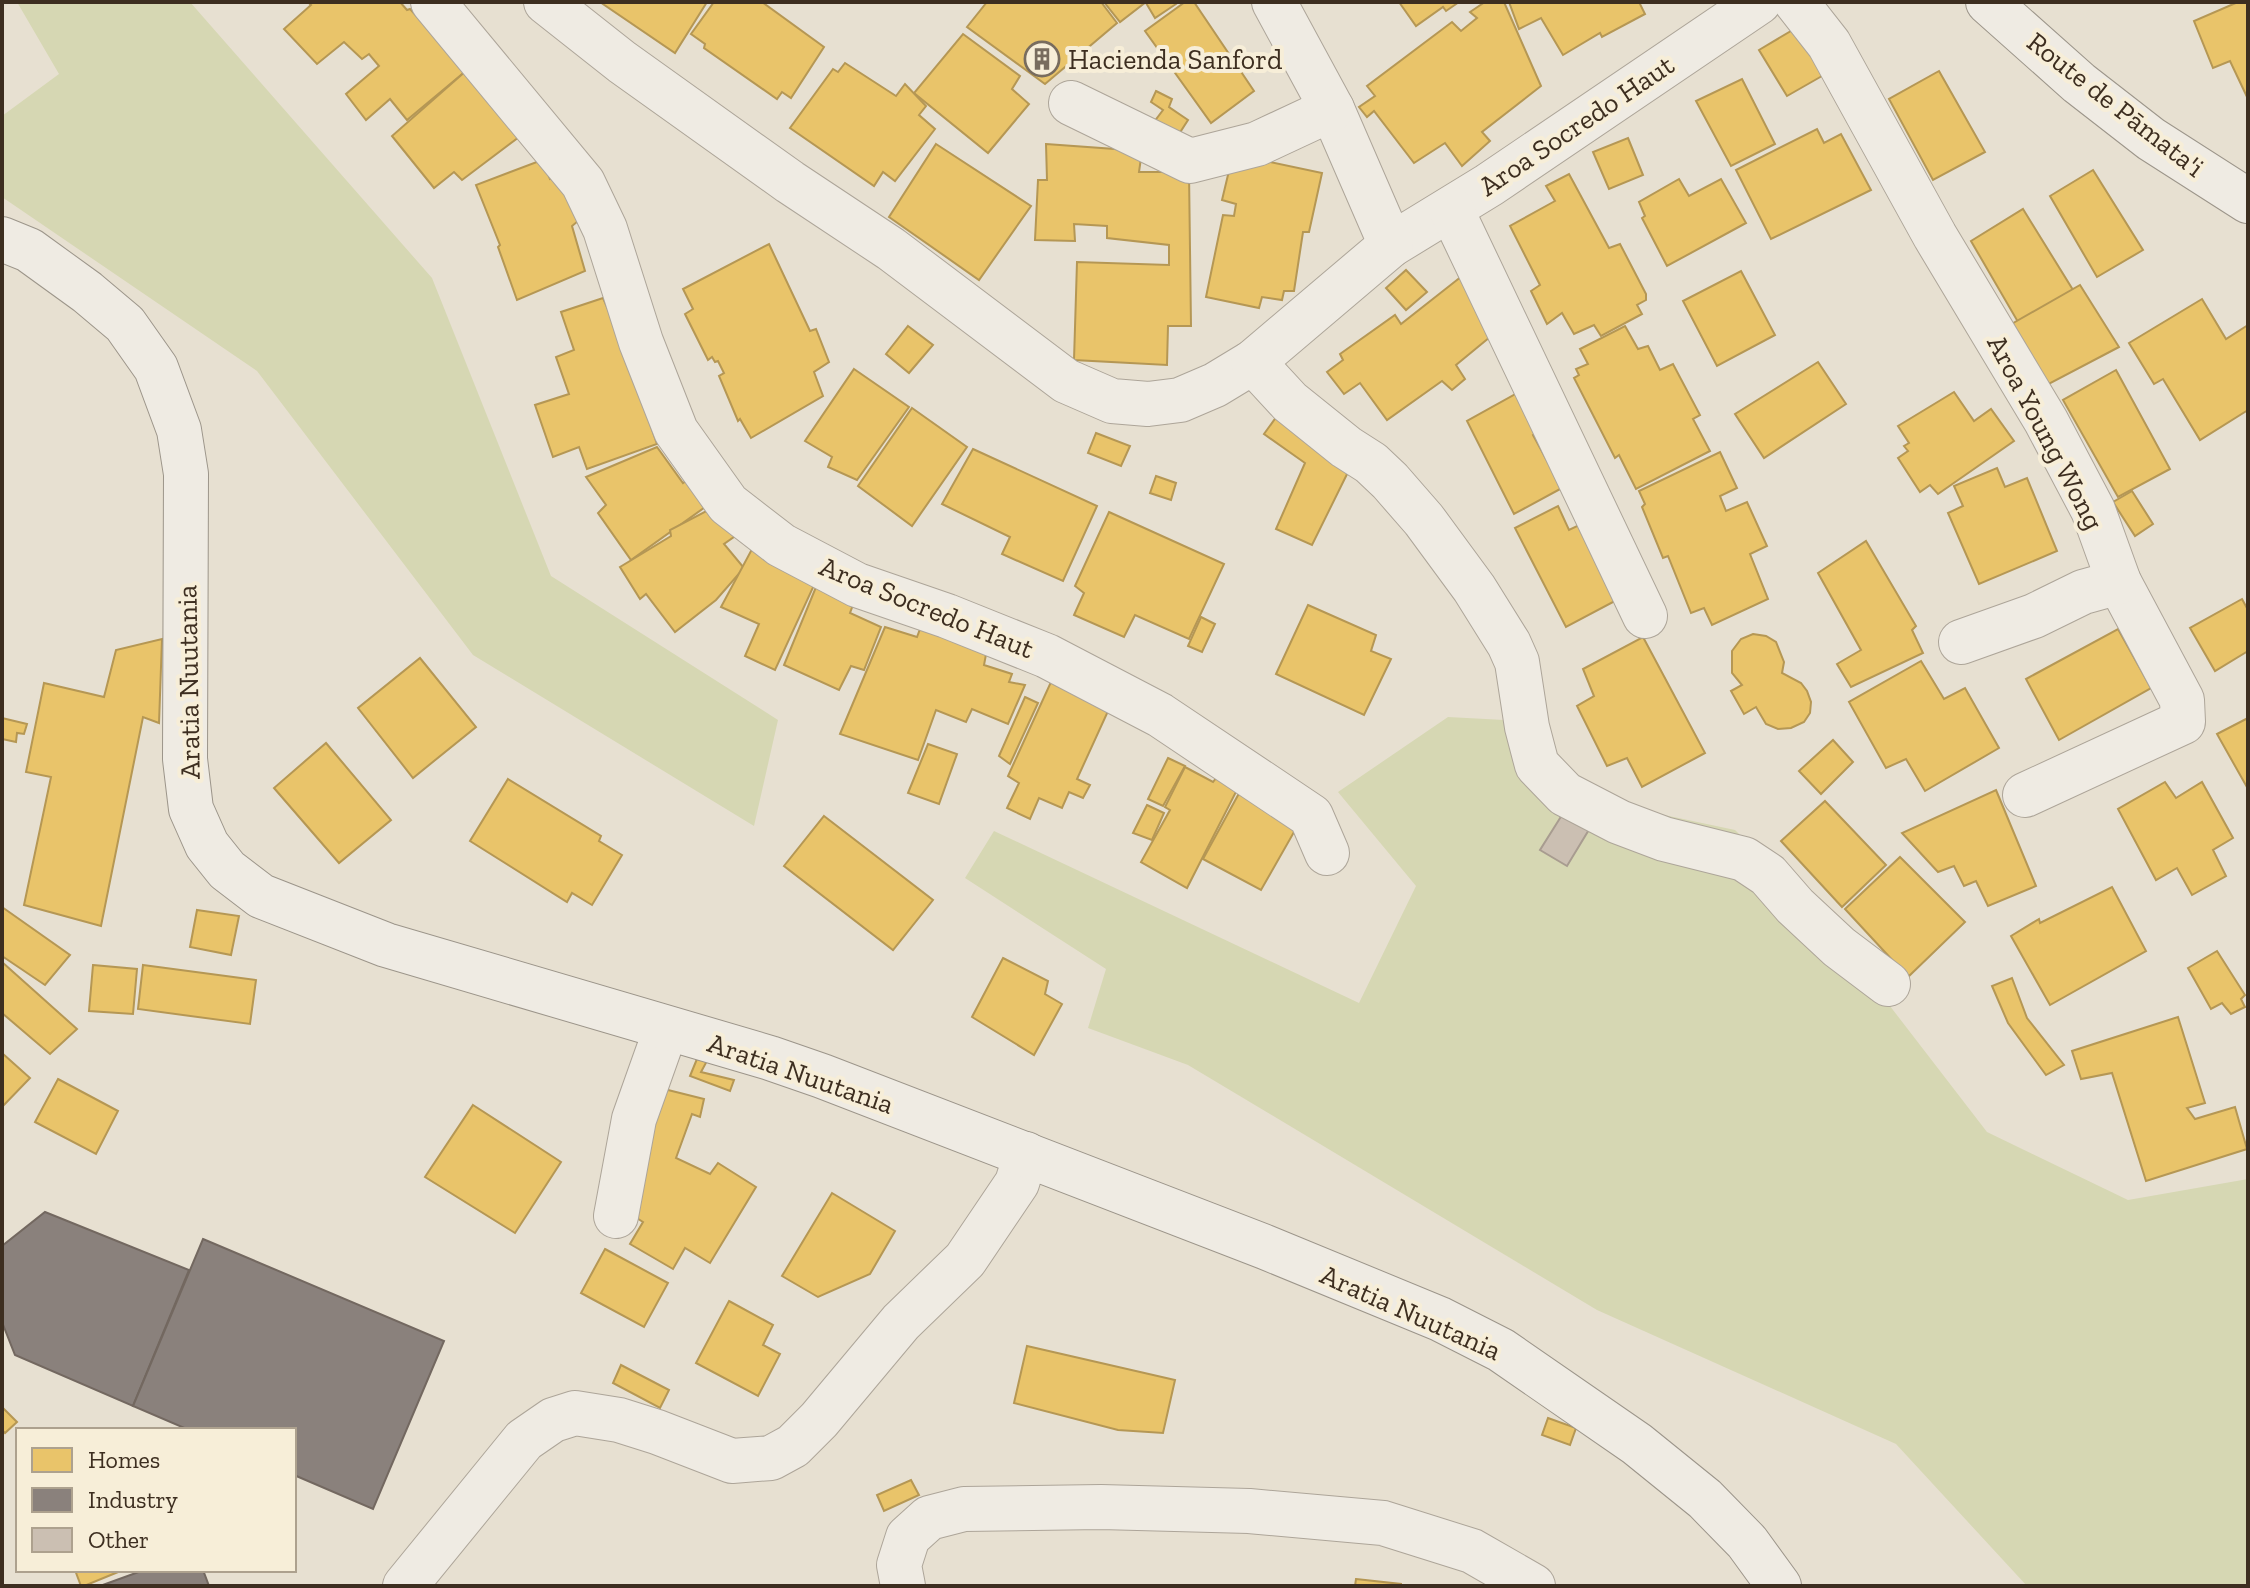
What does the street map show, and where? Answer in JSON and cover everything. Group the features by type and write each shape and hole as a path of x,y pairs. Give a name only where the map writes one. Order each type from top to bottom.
{"street":[{"name":"Aroa Socredo Haut","path":"433,2 583,183 605,229 641,342 676,431 728,504 781,545 857,585 947,616 1047,656 1160,715 1311,816 1327,853"},
{"name":"Aroa Socredo Haut","path":"546,2 646,79 790,182 891,249 1066,381 1112,401 1148,404 1180,400 1215,385 1253,362 1391,245 1451,209 1759,2"},
{"path":"1274,2 1332,109 1391,245"},
{"name":"Aroa Young Wong","path":"1796,2 1829,44 1935,236 2046,421 2093,510 2119,582 2182,700 2183,722 2025,795"},
{"name":"Route de Pāmata'i","path":"1988,2 2079,83 2151,139 2248,201"},
{"path":"1071,103 1190,161 1257,144 1332,109"},
{"path":"1451,209 1645,616"},
{"name":"Aratia Nuutania","path":"2,239 29,250 87,292 125,324 156,368 179,430 186,474 185,759 191,809 207,845 227,870 261,896 386,945 796,1067 1026,1154 1440,1319 1501,1350 1637,1444 1705,1499 1747,1542 1779,1586"},
{"path":"1253,362 1290,402 1390,481 1424,520 1474,588 1517,662 1527,727 1537,765 1565,794 1619,822 1664,839 1744,859 1768,875 1795,906 1839,947 1888,984"},
{"path":"1961,642 2034,616 2083,592 2119,582"},
{"path":"616,1216 634,1119 666,1029"},
{"path":"405,1586 524,1440 553,1420 575,1413 619,1420 732,1461 771,1458 793,1446 819,1420 901,1322 965,1260 1017,1183 1026,1154"},
{"path":"903,1586 899,1565 908,1537 929,1518 964,1509 1101,1507 1249,1511 1383,1523 1472,1551 1533,1586"}],"green space":[{"path":"17,2 190,2 432,278 551,576 778,720 754,826 473,655 257,371 2,197 2,116 59,74"},
{"path":"1448,717 1523,721 1576,784 1636,809 1735,830 1816,910 1987,1132 2128,1200 2248,1179 2248,1586 2027,1586 1896,1444 1597,1310 1188,1065 1088,1028 1106,969 965,878 994,831 1359,1003 1416,886 1338,792"}],"building: Homes":[{"path":"308,2 400,2 467,70 407,120 390,99 366,120 346,94 379,66 369,54 362,59 344,42 317,64 284,29 311,5"},
{"path":"600,2 707,2 675,53"},
{"path":"714,2 762,2 824,47 791,98 782,92 777,99 704,48 705,44 691,34"},
{"name":"Hacienda Sanford","path":"987,2 1101,2 1117,23 1045,84 967,27"},
{"path":"1104,2 1146,2 1120,22"},
{"path":"1147,2 1175,2 1176,4 1155,18"},
{"path":"1185,2 1194,2 1254,91 1211,123 1145,31"},
{"path":"1399,2 1459,2 1446,11 1443,7 1416,26"},
{"path":"1485,2 1504,2 1541,86 1482,132 1490,141 1462,166 1445,143 1414,163 1374,111 1367,117 1359,107 1375,96 1367,86 1452,22 1461,31 1477,18 1470,12"},
{"path":"1509,2 1639,2 1645,14 1602,37 1600,33 1563,55 1541,18 1519,29"},
{"path":"2238,2 2248,2 2248,99 2230,61 2213,68 2194,21"},
{"path":"1801,25 1829,72 1787,96 1759,50"},
{"path":"963,34 1020,76 1012,89 1029,104 988,153 914,93"},
{"path":"845,63 896,96 905,84 926,106 919,115 935,129 895,181 883,172 874,186 790,128 833,69 838,72"},
{"path":"467,70 519,137 462,180 454,172 434,188 392,136"},
{"path":"1939,71 1985,152 1933,180 1889,99"},
{"path":"1742,79 1775,144 1731,166 1696,101"},
{"path":"1156,91 1172,99 1169,107 1188,120 1177,137 1154,122 1163,110 1151,102"},
{"path":"1817,129 1824,143 1841,134 1871,190 1771,239 1736,170"},
{"path":"1628,138 1643,175 1609,189 1593,152"},
{"path":"936,144 1031,206 979,280 889,217"},
{"path":"1046,144 1142,151 1139,172 1189,172 1191,326 1168,326 1167,365 1074,360 1077,262 1169,265 1169,245 1107,238 1107,226 1074,224 1075,241 1035,240 1038,180 1047,180"},
{"path":"1233,154 1322,173 1309,232 1303,232 1294,291 1284,291 1282,300 1262,297 1259,308 1206,297 1223,215 1234,216 1236,204 1222,200"},
{"path":"542,160 550,179 561,175 578,221 572,226 585,271 517,300 498,247 500,245 476,185"},
{"path":"2093,170 2143,250 2097,277 2050,196"},
{"path":"1569,174 1609,248 1620,244 1646,294 1646,300 1637,305 1642,314 1601,336 1594,325 1574,334 1562,313 1547,324 1531,291 1540,285 1510,226 1555,201 1546,186"},
{"path":"1679,179 1689,196 1721,179 1746,223 1667,266 1642,218 1645,216 1639,202"},
{"path":"2023,209 2073,290 2018,322 1971,241"},
{"path":"769,244 810,331 816,329 829,362 814,372 823,396 751,438 740,419 738,421 719,376 724,373 718,361 715,362 712,357 708,360 685,314 693,309 683,289"},
{"path":"1406,270 1427,292 1406,310 1386,288"},
{"path":"1741,271 1775,335 1717,366 1683,301"},
{"path":"1462,276 1490,337 1456,365 1465,379 1452,390 1442,381 1387,420 1360,383 1344,394 1327,372 1343,360 1340,354 1395,315 1401,324"},
{"path":"2080,285 2119,347 2043,387 2008,326"},
{"path":"603,298 620,336 657,444 587,469 579,447 553,457 535,405 569,394 556,357 574,350 561,312"},
{"path":"2202,299 2226,339 2248,325 2248,410 2200,440 2163,379 2154,384 2129,343"},
{"path":"908,326 933,345 909,373 886,354"},
{"path":"1625,326 1638,349 1648,346 1660,370 1673,364 1700,415 1693,419 1710,451 1636,489 1619,455 1615,458 1574,378 1579,375 1576,369 1588,364 1580,349"},
{"path":"1818,362 1846,404 1764,458 1735,414"},
{"path":"854,369 909,407 857,480 828,467 832,457 805,441"},
{"path":"2116,370 2170,469 2118,497 2063,400"},
{"path":"1521,391 1536,433 1533,435 1562,488 1514,514 1467,421"},
{"path":"1954,392 1974,421 1991,409 2014,441 1938,494 1930,485 1920,492 1898,458 1908,451 1904,446 1909,443 1898,426"},
{"path":"912,408 967,447 912,526 858,486"},
{"path":"1282,409 1353,462 1312,545 1276,529 1305,463 1264,434"},
{"path":"1096,433 1130,446 1121,466 1088,453"},
{"path":"657,447 683,483 696,474 715,500 631,560 598,513 606,505 586,477"},
{"path":"973,449 1097,506 1063,581 1002,554 1010,537 942,504"},
{"path":"1720,452 1737,488 1720,496 1726,511 1747,502 1767,546 1750,554 1768,599 1712,625 1704,608 1691,613 1668,556 1663,558 1642,507 1645,504 1639,491"},
{"path":"1997,468 2005,487 2027,478 2057,551 1979,584 1948,513 1963,506 1954,486"},
{"path":"1156,476 1176,483 1171,500 1150,493"},
{"path":"2132,491 2153,524 2135,536 2113,502"},
{"path":"720,504 741,532 724,544 744,568 716,600 675,632 646,594 640,599 620,567 671,536 670,530"},
{"path":"1558,506 1569,530 1592,519 1630,593 1566,627 1515,528"},
{"path":"1109,512 1224,564 1189,639 1135,615 1124,637 1074,615 1084,593 1075,586"},
{"path":"759,536 821,570 775,670 745,656 759,624 721,607"},
{"path":"1866,541 1916,626 1912,630 1923,653 1851,687 1837,664 1861,650 1818,573"},
{"path":"816,587 854,602 850,613 881,627 864,670 851,666 839,690 784,665"},
{"path":"2242,599 2248,610 2248,651 2215,671 2190,628"},
{"path":"1308,605 1376,635 1371,651 1391,659 1364,715 1276,674"},
{"path":"1201,617 1215,624 1202,652 1188,646"},
{"path":"923,621 987,649 984,665 1012,674 1009,682 1025,685 1008,724 972,709 966,722 936,710 918,760 840,734 885,627 917,637"},
{"path":"2118,629 2151,688 2059,740 2026,679"},
{"path":"1753,634 1776,642 1784,662 1782,673 1801,683 1807,691 1811,702 1810,713 1804,722 1791,728 1778,729 1766,724 1756,707 1744,714 1731,691 1742,685 1732,673 1732,651 1741,639"},
{"path":"1643,637 1705,753 1642,787 1627,758 1607,766 1577,706 1594,696 1583,669"},
{"path":"162,639 159,723 143,717 101,926 24,905 51,777 26,772 44,683 104,697 116,650"},
{"path":"420,658 476,727 413,778 358,708"},
{"path":"1921,661 1944,699 1965,688 1999,748 1925,791 1906,759 1886,768 1849,702"},
{"path":"1056,671 1114,698 1077,779 1090,785 1083,798 1069,792 1062,808 1039,798 1030,819 1007,808 1019,783 1008,776"},
{"path":"1025,697 1038,703 1010,764 999,756"},
{"path":"2,718 27,724 24,734 17,733 16,742 2,739"},
{"path":"2248,718 2248,789 2217,734"},
{"path":"1833,740 1853,762 1821,794 1799,771"},
{"path":"326,743 391,820 339,863 274,788"},
{"path":"928,744 957,754 939,804 908,793"},
{"path":"1168,758 1185,766 1163,806 1148,799"},
{"path":"1185,767 1213,782 1220,773 1240,784 1187,888 1141,862 1170,810 1165,807"},
{"path":"1248,777 1298,825 1261,890 1203,859"},
{"path":"508,779 601,836 599,841 622,855 592,905 572,893 567,902 470,841"},
{"path":"2165,782 2176,798 2202,782 2233,838 2213,850 2226,876 2192,895 2177,868 2156,880 2118,809"},
{"path":"1996,790 2036,886 1988,906 1976,881 1964,886 1954,866 1938,872 1902,833"},
{"path":"1825,801 1886,865 1842,907 1781,841"},
{"path":"1147,805 1164,813 1152,840 1133,833"},
{"path":"824,816 933,900 893,950 784,866"},
{"path":"1900,857 1965,922 1908,977 1845,909"},
{"path":"2112,887 2146,951 2050,1005 2011,936 2039,919 2040,923"},
{"path":"2,907 70,955 45,985 2,956"},
{"path":"197,910 239,916 231,955 190,947"},
{"path":"2217,951 2245,995 2241,999 2245,1007 2231,1014 2222,1003 2211,1009 2188,968"},
{"path":"1003,958 1048,981 1045,994 1062,1004 1034,1055 972,1017"},
{"path":"2,962 77,1029 50,1054 2,1013"},
{"path":"93,965 137,969 133,1014 89,1011"},
{"path":"143,965 256,980 250,1024 138,1009"},
{"path":"2012,978 2027,1018 2064,1065 2046,1075 2008,1023 1992,986"},
{"path":"2178,1017 2205,1103 2187,1108 2195,1119 2235,1107 2247,1149 2146,1181 2112,1073 2081,1079 2072,1051"},
{"path":"2,1053 30,1078 2,1107"},
{"path":"699,1054 708,1059 701,1072 734,1080 730,1091 690,1076"},
{"path":"58,1079 118,1111 96,1154 35,1122"},
{"path":"656,1087 704,1099 700,1117 692,1114 676,1158 710,1174 718,1163 756,1187 710,1263 685,1248 673,1269 630,1244 643,1222 626,1211"},
{"path":"473,1105 561,1162 515,1233 425,1177"},
{"path":"832,1193 895,1231 870,1274 818,1297 782,1276"},
{"path":"605,1249 668,1283 644,1327 581,1293"},
{"path":"729,1301 773,1325 763,1345 780,1354 758,1396 696,1363"},
{"path":"1027,1346 1175,1380 1163,1433 1118,1430 1014,1403"},
{"path":"621,1365 669,1390 660,1408 613,1383"},
{"path":"2,1407 17,1422 5,1433 2,1430"},
{"path":"1548,1418 1576,1428 1570,1445 1542,1435"},
{"path":"911,1480 919,1495 884,1511 877,1495"},
{"path":"76,1572 118,1572 84,1586 81,1586"},
{"path":"1356,1579 1401,1584 1401,1586 1355,1586"}],"building: Industry":[{"path":"45,1212 189,1270 133,1406 15,1355 2,1322 2,1246"},
{"path":"203,1239 444,1341 373,1509 296,1476 296,1428 184,1428 133,1406"},
{"path":"138,1572 204,1572 209,1586 100,1586"}],"building: Other":[{"path":"1567,807 1593,823 1567,866 1540,850"}],"place":[{"name":"Hacienda Sanford","path":"1042,59"}]}
